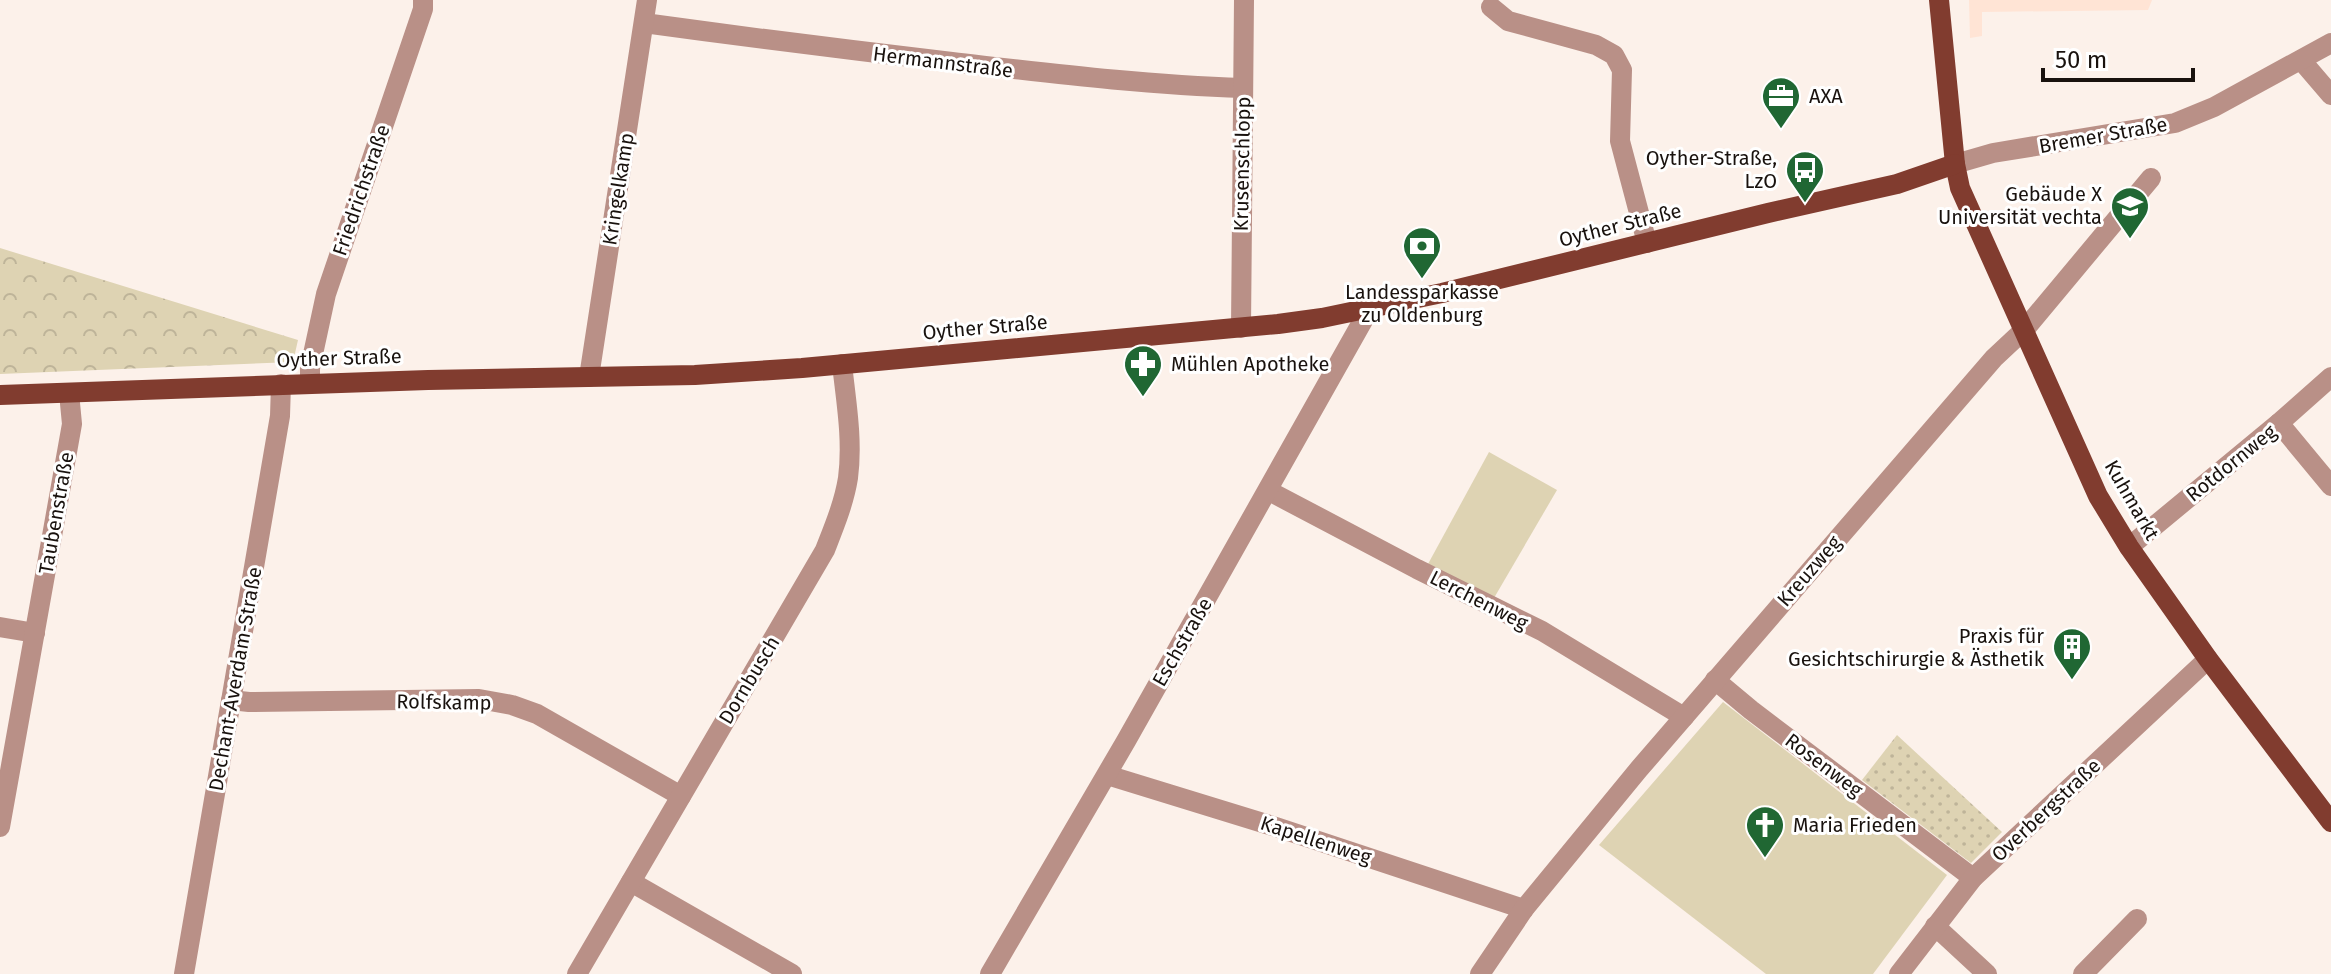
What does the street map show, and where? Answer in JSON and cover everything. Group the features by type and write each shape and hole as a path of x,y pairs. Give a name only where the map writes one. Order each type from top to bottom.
{"main road":[{"name":"Kuhmarkt","path":"1939,0 1960,188 2098,496 2129,547 2208,659 2331,822"},
{"name":"Oyther Straße","path":"0,395 310,383 695,375 1241,328 1322,318 1442,293 1897,184 1955,164"}],"street":[{"name":"Friedrichstraße","path":"310,383 310,368 326,294 423,9 423,0"},
{"name":"Kringelkamp","path":"589,377 647,0"},
{"name":"Krusenschlopp","path":"1241,328 1244,0"},
{"path":"1491,7 1508,21 1596,45 1614,55 1622,70 1620,141 1647,243"},
{"name":"Hermannstraße","path":"644,23 1057,75 1162,85 1243,88"},
{"name":"Bremer Straße","path":"1955,164 1993,153 2175,123 2214,107 2331,43"},
{"path":"2301,60 2331,95"},
{"name":"Kreuzweg","path":"1480,974 1524,909 1715,680 1994,358 2025,329 2151,178"},
{"name":"Eschstraße","path":"990,974 1107,775 1370,308"},
{"name":"Dornbusch","path":"577,974 825,550 848,479 850,445 842,364"},
{"name":"Rotdornweg","path":"2129,547 2331,377"},
{"name":"Dechant-Averdam-Straße","path":"184,974 280,416 281,384"},
{"name":"Taubenstraße","path":"0,826 72,424 69,393"},
{"path":"2279,423 2331,486"},
{"name":"Lerchenweg","path":"1269,491 1542,631 1684,717"},
{"path":"0,627 35,633"},
{"name":"Overbergstraße","path":"1899,974 1973,878 2208,659"},
{"name":"Rosenweg","path":"1715,680 1973,878"},
{"name":"Rolfskamp","path":"231,700 479,699 512,705 537,714 681,796"},
{"name":"Kapellenweg","path":"1107,775 1524,909"},
{"path":"631,882 792,974"},
{"path":"2083,974 2137,919"},
{"path":"1935,926 1987,974"}],"shaded area":[{"path":"1969,0 2152,0 2148,10 1982,12 1982,36 1970,38"}],"green space":[{"path":"0,248 298,340 293,362 0,374"},
{"path":"1489,452 1557,490 1494,598 1428,564"},
{"path":"1723,702 1947,875 1873,974 1766,974 1599,845"},
{"path":"1897,735 2002,832 1971,863 1862,780"}],"place":[{"name":"AXA","path":"1781,130"},
{"name":"Oyther-Straße, LzO","path":"1805,204"},
{"name":"Gebäude X Universität vechta","path":"2130,240"},
{"name":"Landessparkasse zu Oldenburg","path":"1422,280"},
{"name":"Mühlen Apotheke","path":"1143,398"},
{"name":"Praxis für Gesichtschirurgie & Ästhetik","path":"2072,681"},
{"name":"Maria Frieden","path":"1765,859"}]}
